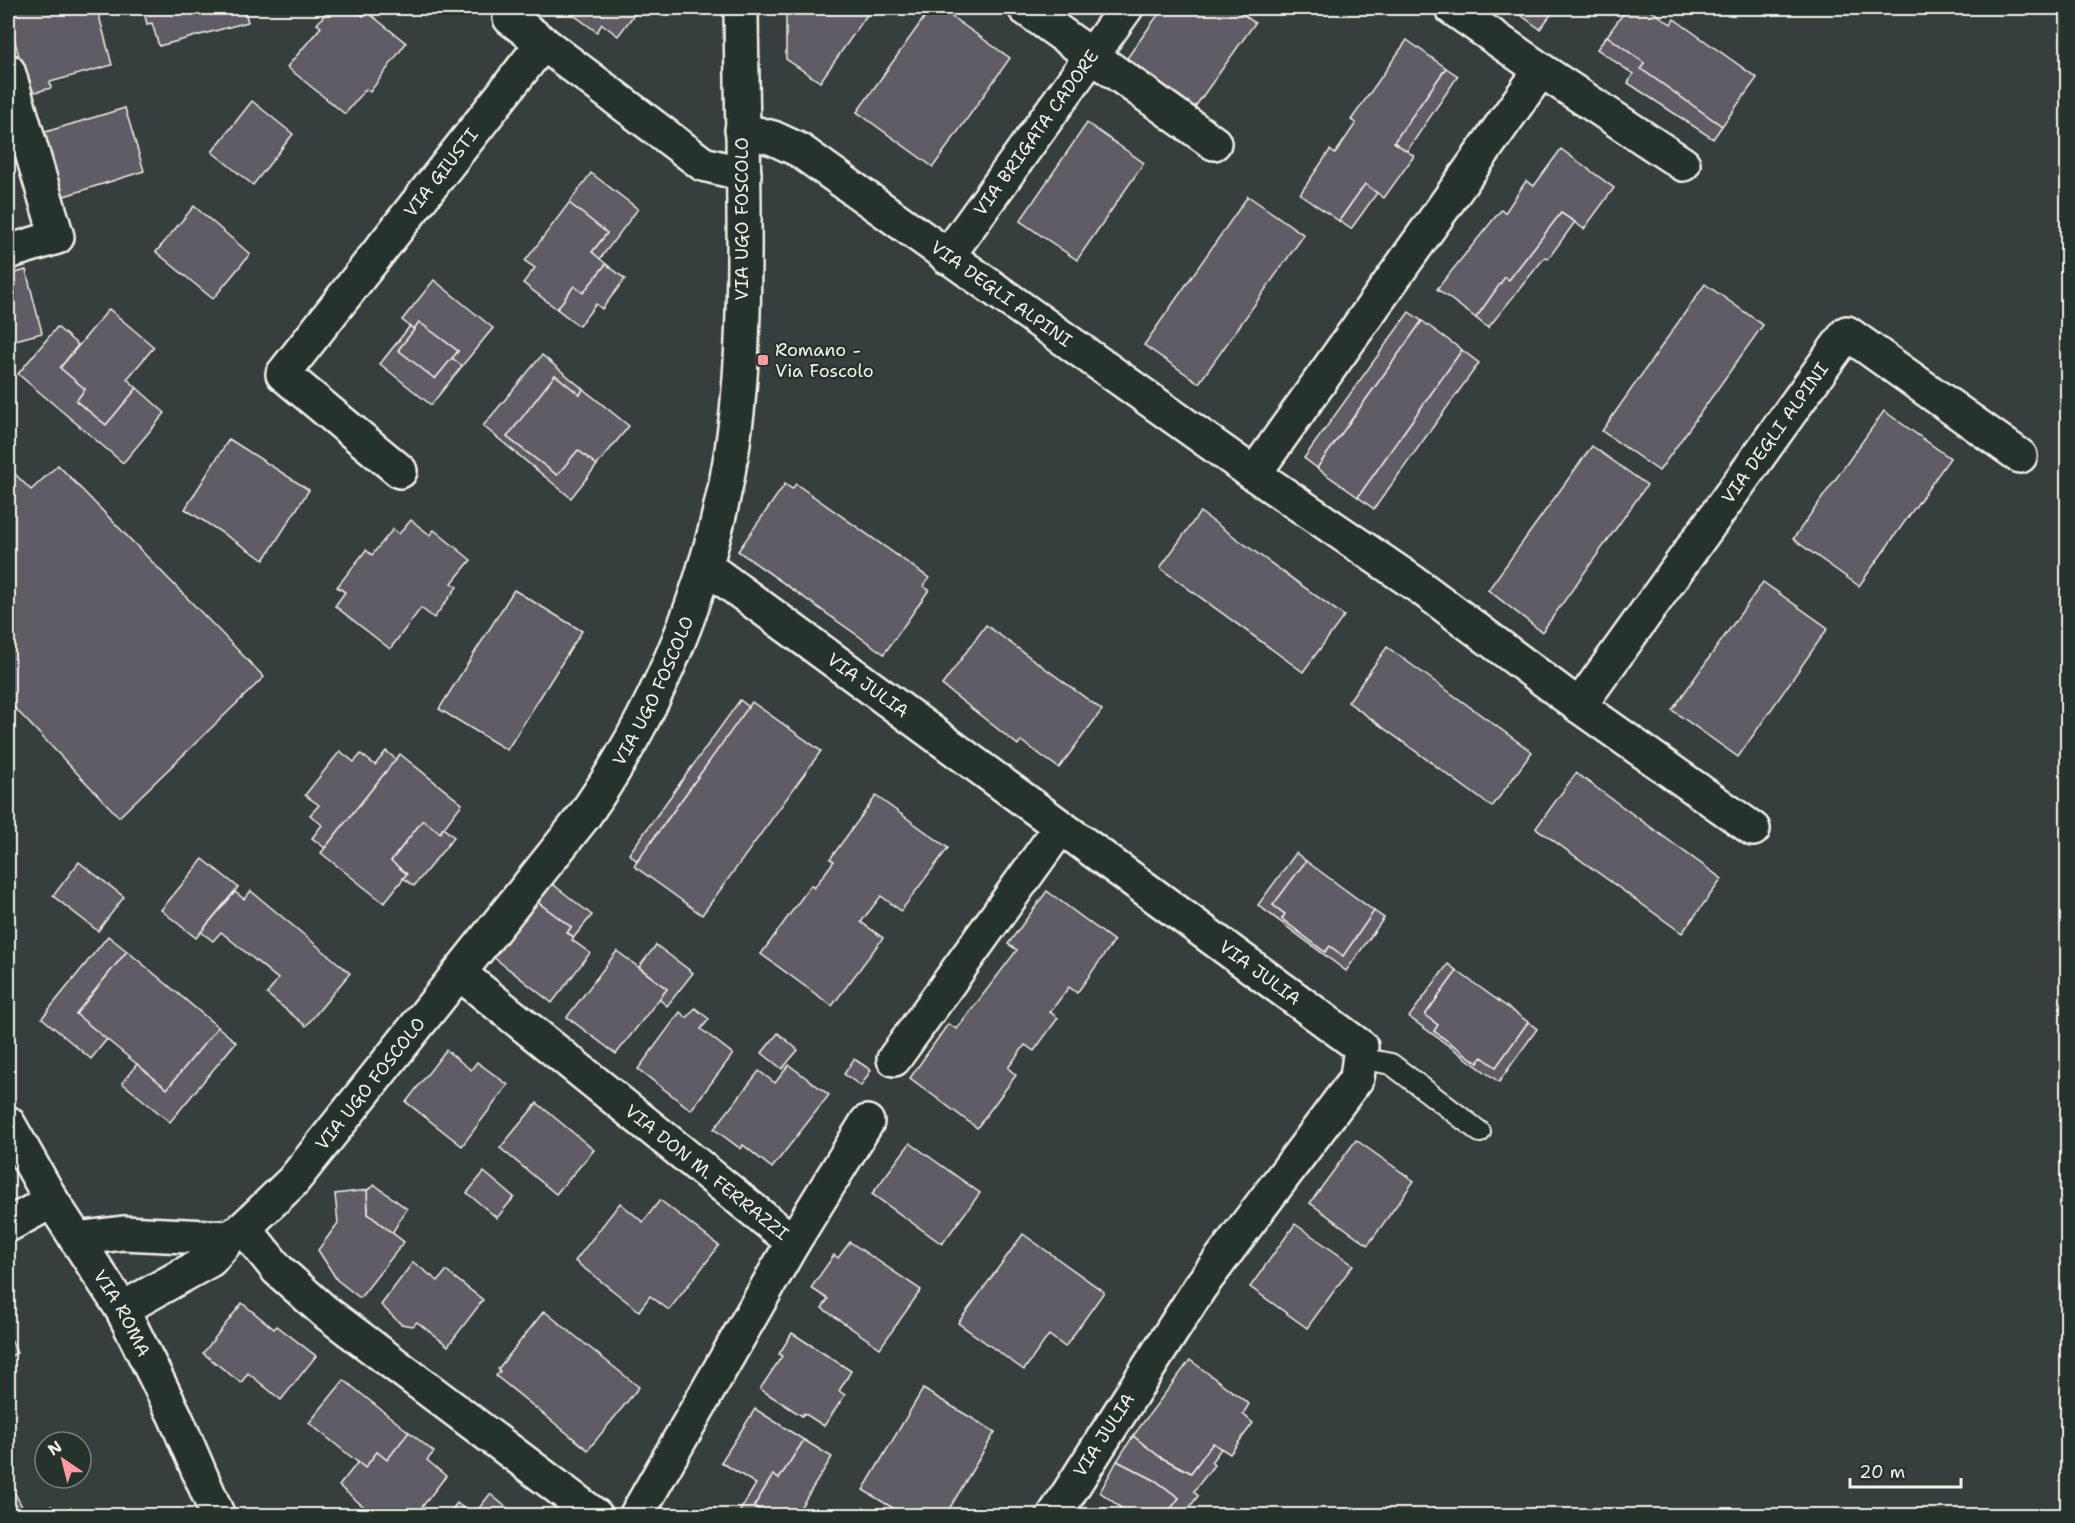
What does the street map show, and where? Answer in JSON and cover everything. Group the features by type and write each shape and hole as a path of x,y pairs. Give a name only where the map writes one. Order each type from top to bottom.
{"street":[{"name":"VIA UGO FOSCOLO","path":"122,1309 210,1260 293,1181 584,816 617,769 645,718 681,634 705,566 727,479 740,380 744,174 741,8"},
{"path":"1025,8 1214,143"},
{"name":"VIA BRIGATA CADORE","path":"947,257 1126,8"},
{"path":"1452,8 1683,164"},
{"path":"510,18 703,164 744,174"},
{"name":"VIA GIUSTI","path":"400,471 283,374 543,43"},
{"path":"1254,474 1541,70"},
{"path":"8,71 57,237 8,252"},
{"name":"VIA DEGLI ALPINI","path":"742,130 773,138 798,150 1254,474 1420,586 1579,706 1753,829"},
{"name":"VIA DEGLI ALPINI","path":"1579,706 1847,333 2020,456"},
{"name":"VIA JULIA","path":"705,566 1361,1047 1357,1078 1200,1287 1054,1515"},
{"path":"894,1059 1060,828"},
{"name":"VIA DON M. FERRAZZI","path":"459,973 793,1242 636,1515"},
{"path":"793,1242 867,1122"},
{"name":"VIA ROMA","path":"8,1123 52,1201 122,1309 175,1416 218,1515"},
{"path":"8,1225 52,1201"},
{"path":"76,1239 123,1233 237,1233 324,1311 596,1515"}],"lane":[{"path":"1360,1058 1391,1064 1480,1132"}],"building":[{"path":"9,8 97,8 112,65 50,82 51,88 36,92 27,88 8,14"},
{"path":"143,8 244,8 248,22 159,46 152,23 147,24"},
{"path":"330,8 353,8 363,16 366,11 406,43 370,92 366,89 345,114 287,67 321,27 317,24"},
{"path":"574,8 639,8 618,36 602,24 597,32 571,13"},
{"path":"786,8 872,8 820,82 786,59"},
{"path":"931,8 939,8 1010,58 933,167 857,112"},
{"path":"1163,8 1234,8 1255,23 1195,107 1127,58"},
{"path":"1511,8 1556,8 1540,29"},
{"path":"1627,8 1647,8 1671,24 1674,19 1757,78 1722,126 1641,69 1644,63 1607,36"},
{"path":"1607,36 1644,63 1641,69 1722,126 1713,139 1628,83 1633,74 1597,49"},
{"path":"1407,40 1446,68 1394,142 1414,156 1384,198 1365,184 1339,221 1300,194 1330,150 1335,154 1356,123 1351,120"},
{"path":"1446,68 1458,76 1407,151 1394,142"},
{"path":"252,101 293,134 253,185 212,152"},
{"path":"125,108 144,171 61,197 42,133"},
{"path":"1087,123 1144,163 1077,260 1020,221"},
{"path":"1561,149 1614,188 1584,229 1561,213 1509,280 1505,277 1476,318 1437,289 1501,210 1505,213 1526,181 1534,186"},
{"path":"591,173 638,209 600,259 592,252 607,233 569,203"},
{"path":"1365,184 1377,193 1351,229 1339,221"},
{"path":"1248,196 1304,235 1199,383 1144,345"},
{"path":"569,203 607,233 592,252 606,264 583,293 574,286 557,309 523,283 535,268 525,261"},
{"path":"194,206 250,254 213,299 156,252"},
{"path":"1561,213 1575,222 1548,259 1545,257 1488,328 1476,318 1505,277 1509,280"},
{"path":"606,264 625,279 602,309 596,304 579,326 557,309 574,286 583,293"},
{"path":"26,270 42,333 8,342 8,275"},
{"path":"434,280 493,328 462,366 452,358 458,351 419,322 414,330 402,320"},
{"path":"1705,284 1763,325 1659,471 1602,431"},
{"path":"109,309 154,347 127,379 137,388 106,425 76,401 85,389 60,368"},
{"path":"1409,312 1422,321 1317,468 1304,458"},
{"path":"1422,321 1462,350 1358,497 1317,468"},
{"path":"419,322 458,351 435,379 398,350"},
{"path":"410,326 414,330 398,350 435,379 452,358 462,366 431,405 380,364"},
{"path":"57,327 78,345 60,368 85,389 76,401 106,425 137,388 165,413 123,463 18,374"},
{"path":"1462,350 1479,363 1374,509 1358,497"},
{"path":"542,355 583,389 580,395 555,375 507,437 557,475 578,450 597,465 571,498 483,426"},
{"path":"555,375 580,395 583,389 629,426 597,465 578,450 557,475 507,437"},
{"path":"1884,411 1950,458 1859,586 1793,539"},
{"path":"229,439 309,490 264,560 185,509"},
{"path":"1592,446 1647,485 1542,632 1488,590"},
{"path":"58,465 264,677 119,817 8,701 8,467 31,490"},
{"path":"785,484 792,489 796,484 929,578 923,586 929,590 884,654 738,551"},
{"path":"1200,512 1344,616 1303,672 1160,568"},
{"path":"411,520 430,535 434,530 471,560 452,583 457,587 434,618 421,608 390,649 335,606 345,592 337,587 366,550 372,555 393,529 399,534"},
{"path":"1763,582 1828,628 1738,757 1672,710"},
{"path":"514,590 582,631 507,750 439,709"},
{"path":"986,625 1102,710 1059,768 1021,741 1018,745 942,685"},
{"path":"1387,647 1532,752 1492,807 1348,702"},
{"path":"740,700 749,707 637,861 629,854"},
{"path":"752,702 821,751 702,915 634,866"},
{"path":"340,751 354,762 361,754 375,765 386,751 396,759 325,848 312,838 322,825 310,815 319,805 305,795"},
{"path":"400,754 462,804 440,833 423,820 391,861 407,874 384,903 321,853"},
{"path":"1576,773 1722,879 1682,933 1536,828"},
{"path":"876,796 948,848 901,911 881,896 861,922 883,938 832,1006 761,954 811,885 814,888 834,861 830,859"},
{"path":"423,820 440,833 443,828 454,837 414,886 403,878 407,874 391,861"},
{"path":"1296,853 1306,861 1273,905 1285,914 1282,919 1325,952 1330,946 1343,956 1374,911 1384,918 1346,971 1258,905"},
{"path":"203,859 238,887 196,938 161,910"},
{"path":"1306,861 1374,911 1343,956 1330,946 1325,952 1282,919 1285,914 1273,905"},
{"path":"79,862 124,897 98,931 53,896"},
{"path":"550,882 592,915 574,937 567,933 571,927 536,901"},
{"path":"251,891 350,973 306,1026 267,994 278,979 221,932 213,941 201,932 235,892 244,899"},
{"path":"1047,891 1114,941 1077,993 1069,987 1050,1012 1058,1018 1034,1051 1025,1045 1008,1068 1016,1075 977,1128 910,1078 948,1024 957,1029 1017,950 1008,944"},
{"path":"536,901 571,927 567,933 574,937 572,940 590,953 552,1003 492,956"},
{"path":"108,936 127,951 76,1014 107,1039 91,1059 42,1018"},
{"path":"656,945 693,973 667,1006 659,999 667,989 639,967"},
{"path":"127,951 218,1027 167,1089 76,1014"},
{"path":"617,951 667,989 616,1054 567,1017"},
{"path":"1448,964 1457,971 1425,1015 1438,1025 1434,1031 1478,1063 1482,1057 1496,1067 1528,1022 1537,1029 1499,1082 1409,1017"},
{"path":"1457,971 1528,1022 1496,1067 1482,1057 1478,1063 1434,1031 1438,1025 1425,1015"},
{"path":"695,1008 709,1019 701,1029 733,1054 691,1110 638,1069 680,1012 687,1018"},
{"path":"218,1027 236,1042 170,1122 122,1083 137,1064 167,1089"},
{"path":"778,1033 798,1050 782,1069 762,1053"},
{"path":"446,1050 471,1070 477,1062 508,1085 462,1146 406,1102"},
{"path":"854,1059 871,1070 861,1086 844,1074"},
{"path":"789,1065 829,1095 772,1168 743,1145 741,1149 714,1129 759,1071 775,1083"},
{"path":"537,1103 594,1150 556,1194 500,1148"},
{"path":"1356,1140 1414,1181 1368,1245 1310,1203"},
{"path":"910,1143 980,1193 942,1244 872,1194"},
{"path":"484,1172 514,1197 497,1218 467,1193"},
{"path":"375,1185 407,1209 392,1233 368,1214 367,1190"},
{"path":"367,1190 368,1214 404,1242 360,1298 337,1280 318,1250 338,1223 335,1194"},
{"path":"660,1200 719,1246 669,1310 650,1296 639,1311 575,1261 620,1203 643,1222"},
{"path":"1295,1224 1353,1265 1307,1328 1250,1287"},
{"path":"1023,1234 1104,1292 1065,1347 1049,1335 1024,1370 958,1323"},
{"path":"850,1242 921,1290 880,1348 822,1308 828,1299 811,1288 834,1255 838,1258"},
{"path":"413,1262 438,1281 446,1271 483,1300 448,1346 417,1322 413,1326 401,1324 381,1305"},
{"path":"242,1303 274,1329 277,1326 316,1356 281,1400 248,1373 241,1383 203,1353"},
{"path":"544,1311 639,1387 588,1450 496,1376 500,1371 498,1369"},
{"path":"8,1333 17,1353 8,1358"},
{"path":"792,1333 851,1371 839,1391 845,1395 824,1426 804,1413 802,1416 760,1389 782,1356 779,1354"},
{"path":"1190,1360 1249,1404 1243,1414 1253,1423 1230,1454 1213,1443 1191,1473 1160,1457 1133,1436"},
{"path":"344,1380 409,1432 387,1460 377,1452 365,1468 309,1423"},
{"path":"923,1389 995,1432 945,1516 906,1516 863,1490"},
{"path":"755,1409 804,1440 779,1479 773,1475 754,1506 769,1516 737,1516 756,1484 721,1462"},
{"path":"409,1432 434,1452 427,1460 446,1476 415,1516 375,1516 339,1486 358,1462 365,1468 377,1452 387,1460"},
{"path":"1133,1436 1160,1457 1191,1473 1213,1443 1221,1449 1211,1462 1214,1465 1194,1491 1198,1496 1183,1516 1165,1516 1179,1498 1156,1481 1117,1461"},
{"path":"804,1440 832,1457 795,1516 769,1516 754,1506 773,1475 779,1479"},
{"path":"1117,1461 1156,1481 1179,1498 1165,1516 1132,1516 1100,1492"},
{"path":"12,1488 27,1516 8,1516 8,1490"},
{"path":"490,1494 517,1516 473,1516"},
{"path":"457,1503 473,1516 447,1516"},
{"path":"51,1506 57,1516 32,1516"}],"place":[{"name":"Romano - Via Foscolo","path":"763,360"}]}
